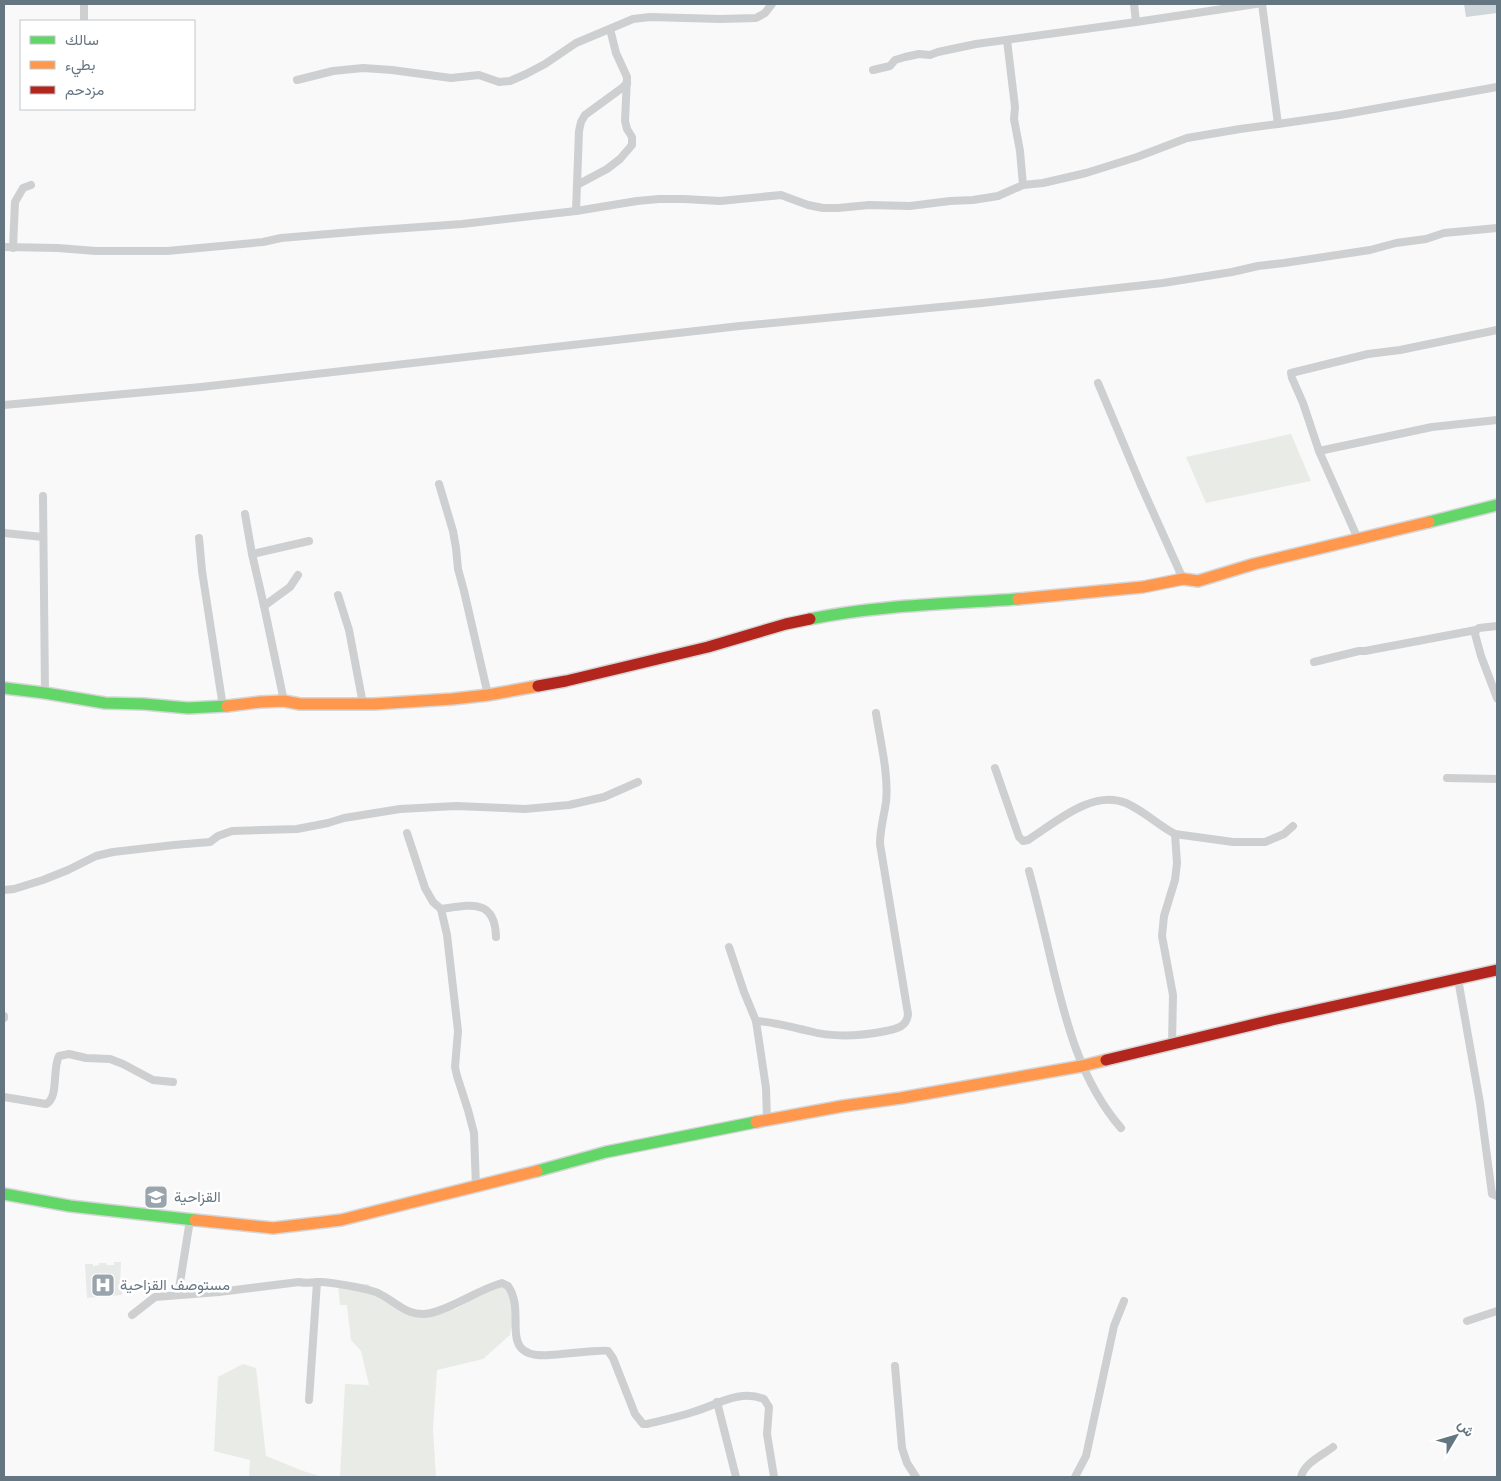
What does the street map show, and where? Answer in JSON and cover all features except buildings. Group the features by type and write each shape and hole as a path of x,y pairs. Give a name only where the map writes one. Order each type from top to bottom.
{"street":[{"path":"84,4 84,20"},
{"path":"297,80 333,71 363,68 451,78 479,75 500,82 510,81 539,67 576,43 633,19 756,18 765,13 772,4"},
{"path":"1134,4 1136,22"},
{"path":"874,70 890,66 895,60 905,57 919,54 930,55 976,44 1256,4"},
{"path":"1262,4 1278,124"},
{"path":"576,185 614,164 632,146 632,137 625,121 627,77 616,53 610,28"},
{"path":"1007,40 1013,85 1014,119 1020,151 1023,185"},
{"path":"576,211 581,122 586,115 622,88 627,82"},
{"path":"4,247 96,251 167,251 281,238 462,224 576,211 637,201 684,199 720,201 782,195 808,205 838,208 869,205 910,206 973,200 998,196 1023,185 1043,183 1086,173 1137,157 1187,138 1240,128 1340,115 1497,87"},
{"path":"13,248 15,202 23,188 31,185"},
{"path":"4,405 201,387 822,317 982,304 1162,283 1258,266 1370,250 1396,243 1426,239 1444,233 1497,228"},
{"path":"1358,538 1320,451 1291,373 1368,354 1400,350 1497,330"},
{"path":"1098,382 1183,579"},
{"path":"1320,451 1432,427 1497,420"},
{"path":"439,484 456,548 458,569 488,695"},
{"path":"43,496 45,693"},
{"path":"4,688 106,703 188,708 223,707 284,701 300,704 363,704 488,695 566,682 623,666 708,647 786,624 840,613 1040,598 1143,587 1183,579 1198,581 1254,564 1497,505"},
{"path":"245,514 284,701"},
{"path":"4,533 43,537"},
{"path":"199,538 202,571 223,707"},
{"path":"252,554 309,541"},
{"path":"264,606 290,587 298,575"},
{"path":"338,595 349,630 363,704"},
{"path":"1314,662 1360,651 1365,652 1479,628 1497,626"},
{"path":"1476,630 1475,634 1481,656 1497,698"},
{"path":"756,1020 783,1024 810,1032 844,1036 889,1030 904,1025 908,1020 880,844 881,826 886,802 886,783 876,713"},
{"path":"995,768 1019,837 1023,841 1028,840 1079,808 1100,800 1126,803 1146,815 1162,828 1175,834 1233,842 1264,842 1284,834 1293,826"},
{"path":"1448,778 1497,779"},
{"path":"4,890 44,880 96,856 174,844 210,842 218,836 232,831 297,829 344,818 400,809 456,806 525,809 569,805 604,797 638,782"},
{"path":"407,833 425,888 433,902 441,909 447,935 458,1031 455,1067 474,1133 476,1188"},
{"path":"1172,1044 1173,995 1162,936 1164,916 1175,880 1177,863 1175,834"},
{"path":"1029,870 1057,985 1082,1066 1099,1099 1121,1128"},
{"path":"441,909 462,906 480,906 485,908 496,924 496,937"},
{"path":"729,947 744,992 756,1020 766,1088 767,1120"},
{"path":"4,1194 70,1206 273,1228 341,1220 476,1188 606,1152 843,1106 909,1097 1082,1066 1497,970"},
{"path":"1458,979 1480,1103 1492,1194 1497,1196"},
{"path":"4,1096 49,1103 53,1098 55,1062 62,1054 110,1059 153,1080 173,1082"},
{"path":"178,1294 190,1220"},
{"path":"132,1315 155,1297 219,1292 299,1282 309,1284 317,1282 353,1287 377,1293 408,1312 421,1314 432,1313 502,1283 508,1286 513,1297 516,1340 521,1349 527,1353 542,1356 608,1351 613,1358 634,1414 643,1424 695,1412 717,1402 737,1396 754,1395 764,1399 768,1407 767,1434 774,1477"},
{"path":"309,1400 317,1282"},
{"path":"1075,1477 1086,1456 1114,1326 1124,1301"},
{"path":"1467,1322 1497,1311"},
{"path":"895,1366 902,1448 907,1463 916,1477"},
{"path":"717,1402 736,1477"},
{"path":"1301,1477 1303,1470 1307,1466 1334,1447"}],"shaded area":[{"path":"1464,4 1497,4 1497,13 1466,17"},
{"path":"1291,434 1311,481 1206,503 1186,457"},
{"path":"114,1262 121,1262 120,1287 122,1287 122,1295 87,1298 85,1264 93,1264 93,1266 99,1265 99,1263 106,1263 107,1265 114,1265"},
{"path":"502,1283 513,1297 515,1311 510,1335 483,1359 437,1370 433,1430 436,1477 340,1477 345,1384 369,1385 361,1351 351,1340 347,1305 340,1305 338,1285 369,1284 369,1291 398,1306 431,1313 456,1309"},
{"path":"243,1364 256,1368 266,1456 323,1477 249,1477 250,1460 214,1451 218,1377"}],"traffic: fast":[{"path":"1429,522 1497,505"},
{"path":"810,619 887,608 1018,599"},
{"path":"4,688 105,703 188,708 227,706"},
{"path":"537,1171 606,1152 756,1122"},
{"path":"4,1194 70,1206 195,1220"}],"traffic: slow":[{"path":"1018,599 1143,587 1183,579 1198,581 1254,564 1429,522"},
{"path":"227,706 284,701 300,704 374,704 452,699 538,686"},
{"path":"756,1122 1082,1066 1106,1060"},
{"path":"195,1220 273,1228 341,1220 537,1171"}],"traffic: jam":[{"path":"538,686 708,647 786,624 810,619"},
{"path":"1106,1060 1272,1020 1497,970"}],"place":[{"name":"القزاحية","path":"156,1197"},
{"name":"مستوصف القزاحية","path":"103,1285"}]}
